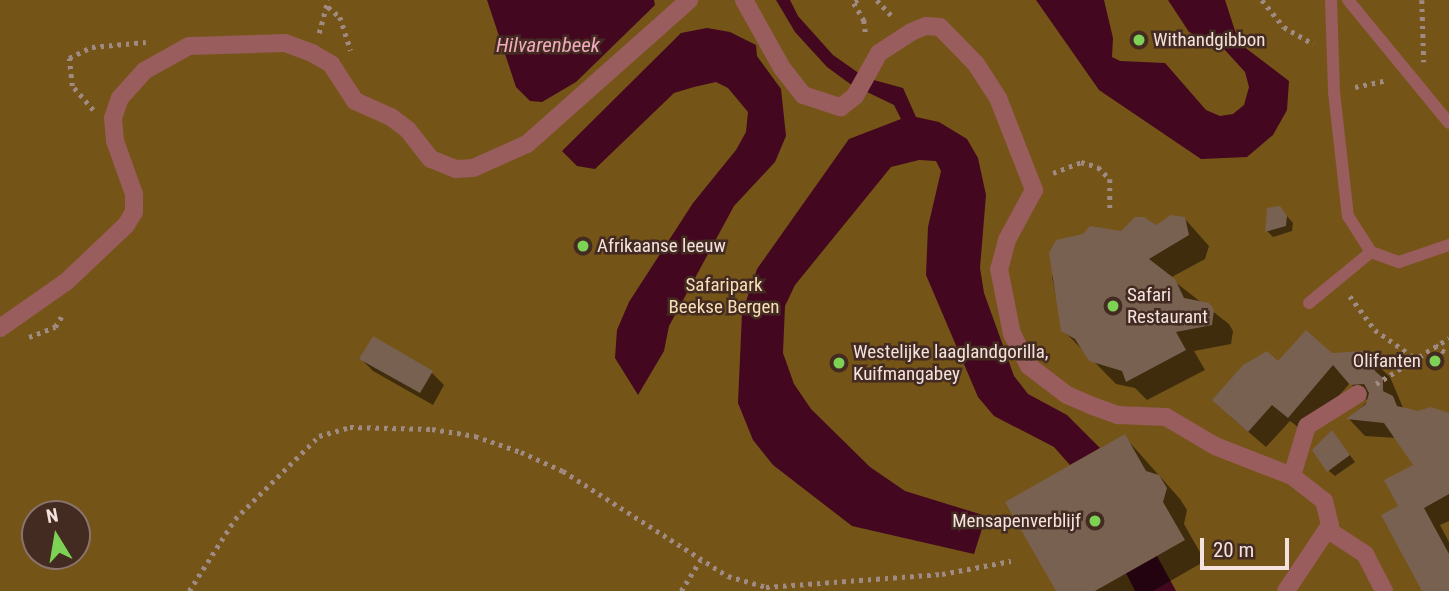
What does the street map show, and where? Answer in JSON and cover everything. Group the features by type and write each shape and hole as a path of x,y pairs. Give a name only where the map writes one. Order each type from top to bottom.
{"street":[{"path":"0,328 66,282 108,244 134,212 134,194 114,141 113,118 120,98 144,71 189,46 285,43 312,53 337,72 355,101 408,130 431,159 446,169 473,167 527,144 689,0"},
{"path":"744,0 803,95 841,107 879,52 902,36 926,26 940,27 976,64 998,98 1034,190 1007,240 999,269 1012,334 1029,366 1067,395 1090,405 1118,415 1166,417 1215,446 1292,475 1324,501 1328,530 1286,591"},
{"path":"1292,475 1307,426 1358,394"},
{"path":"1328,530 1365,554 1384,591"}],"lane":[{"path":"1331,0 1335,52 1334,92 1348,216 1371,252 1398,262 1449,245"},
{"path":"1348,0 1449,122"},
{"path":"1309,303 1371,252"}],"path":[{"path":"312,53 328,0"},
{"path":"859,0 854,3 864,20 867,40 879,52"},
{"path":"1262,0 1298,39 1335,52"},
{"path":"328,7 340,17 352,45 337,72"},
{"path":"113,118 91,108 72,86 69,58 79,50 135,41 189,46"},
{"path":"1034,190 1060,169 1081,162 1098,167 1110,179 1110,211"},
{"path":"1343,275 1353,300 1375,330 1415,358"},
{"path":"1386,378 1434,344 1449,338"},
{"path":"1434,344 1449,355"},
{"path":"189,591 235,519 319,436 350,427 432,429 475,436 521,452 563,471 729,576 766,587 942,574 1011,561"},
{"path":"681,591 700,559"}],"green space":[{"name":"Safaripark Beekse Bergen","path":"0,0 1449,0 1449,591 0,591"}],"water":[{"name":"Hilvarenbeek","path":"487,0 654,0 655,5 576,82 542,102 530,101 516,87"},
{"path":"776,0 790,0 798,16 833,55 860,74 853,86 827,67 795,32"},
{"path":"1036,0 1104,0 1113,38 1112,57 1120,61 1165,63 1206,110 1220,116 1233,114 1244,105 1249,87 1245,72 1224,49 1189,32 1168,0 1225,0 1239,43 1289,81 1287,110 1273,135 1247,157 1201,159 1099,90"},
{"path":"707,28 730,32 756,45 757,56 781,89 786,136 775,162 734,206 669,326 664,351 638,395 615,358 617,330 629,302 693,203 736,150 746,132 748,112 728,88 716,82 674,93 595,169 577,166 562,151 681,33"},
{"path":"870,79 903,88 916,117 939,122 967,139 978,158 986,195 980,268 984,293 1014,376 1028,394 1067,415 1100,448 1070,465 1054,447 994,416 978,397 926,275 928,227 941,171 936,161 919,160 891,167 795,285 785,306 783,353 794,384 811,409 870,467 905,491 986,516 974,554 852,526 773,465 753,440 738,403 742,313 757,269 849,139 901,119 894,105 865,91"},
{"path":"1157,556 1176,591 1135,591 1126,573"}],"building":[{"path":"1280,206 1287,216 1286,226 1265,232 1267,208"},
{"name":"Safari Restaurant","path":"1171,215 1185,217 1189,235 1149,259 1175,279 1184,298 1209,303 1214,310 1212,325 1176,332 1186,350 1126,382 1122,371 1089,361 1075,339 1061,331 1049,253 1056,240 1083,234 1090,226 1121,231 1135,217 1144,217 1156,225"},
{"path":"1306,330 1332,353 1363,351 1373,358 1375,371 1383,378 1383,391 1393,396 1397,406 1418,411 1431,407 1449,413 1449,494 1424,508 1449,554 1449,591 1422,591 1381,515 1398,506 1384,480 1413,465 1384,423 1346,419 1366,404 1369,393 1364,384 1350,385 1333,365 1288,418 1272,405 1248,432 1212,400 1243,365 1267,351 1278,361"},
{"path":"373,336 433,371 420,393 359,359"},
{"path":"1332,430 1350,455 1327,472 1312,450"},
{"name":"Mensapenverblijf","path":"1125,434 1146,471 1159,475 1167,488 1163,502 1185,540 1095,591 1056,591 1005,502"}],"place":[{"name":"Withandgibbon","path":"1139,40"},
{"name":"Afrikaanse leeuw","path":"583,246"},
{"name":"Safari Restaurant","path":"1113,306"},
{"name":"Olifanten","path":"1435,361"},
{"name":"Westelijke laaglandgorilla, Kuifmangabey","path":"839,363"},
{"name":"Mensapenverblijf","path":"1095,521"}]}
